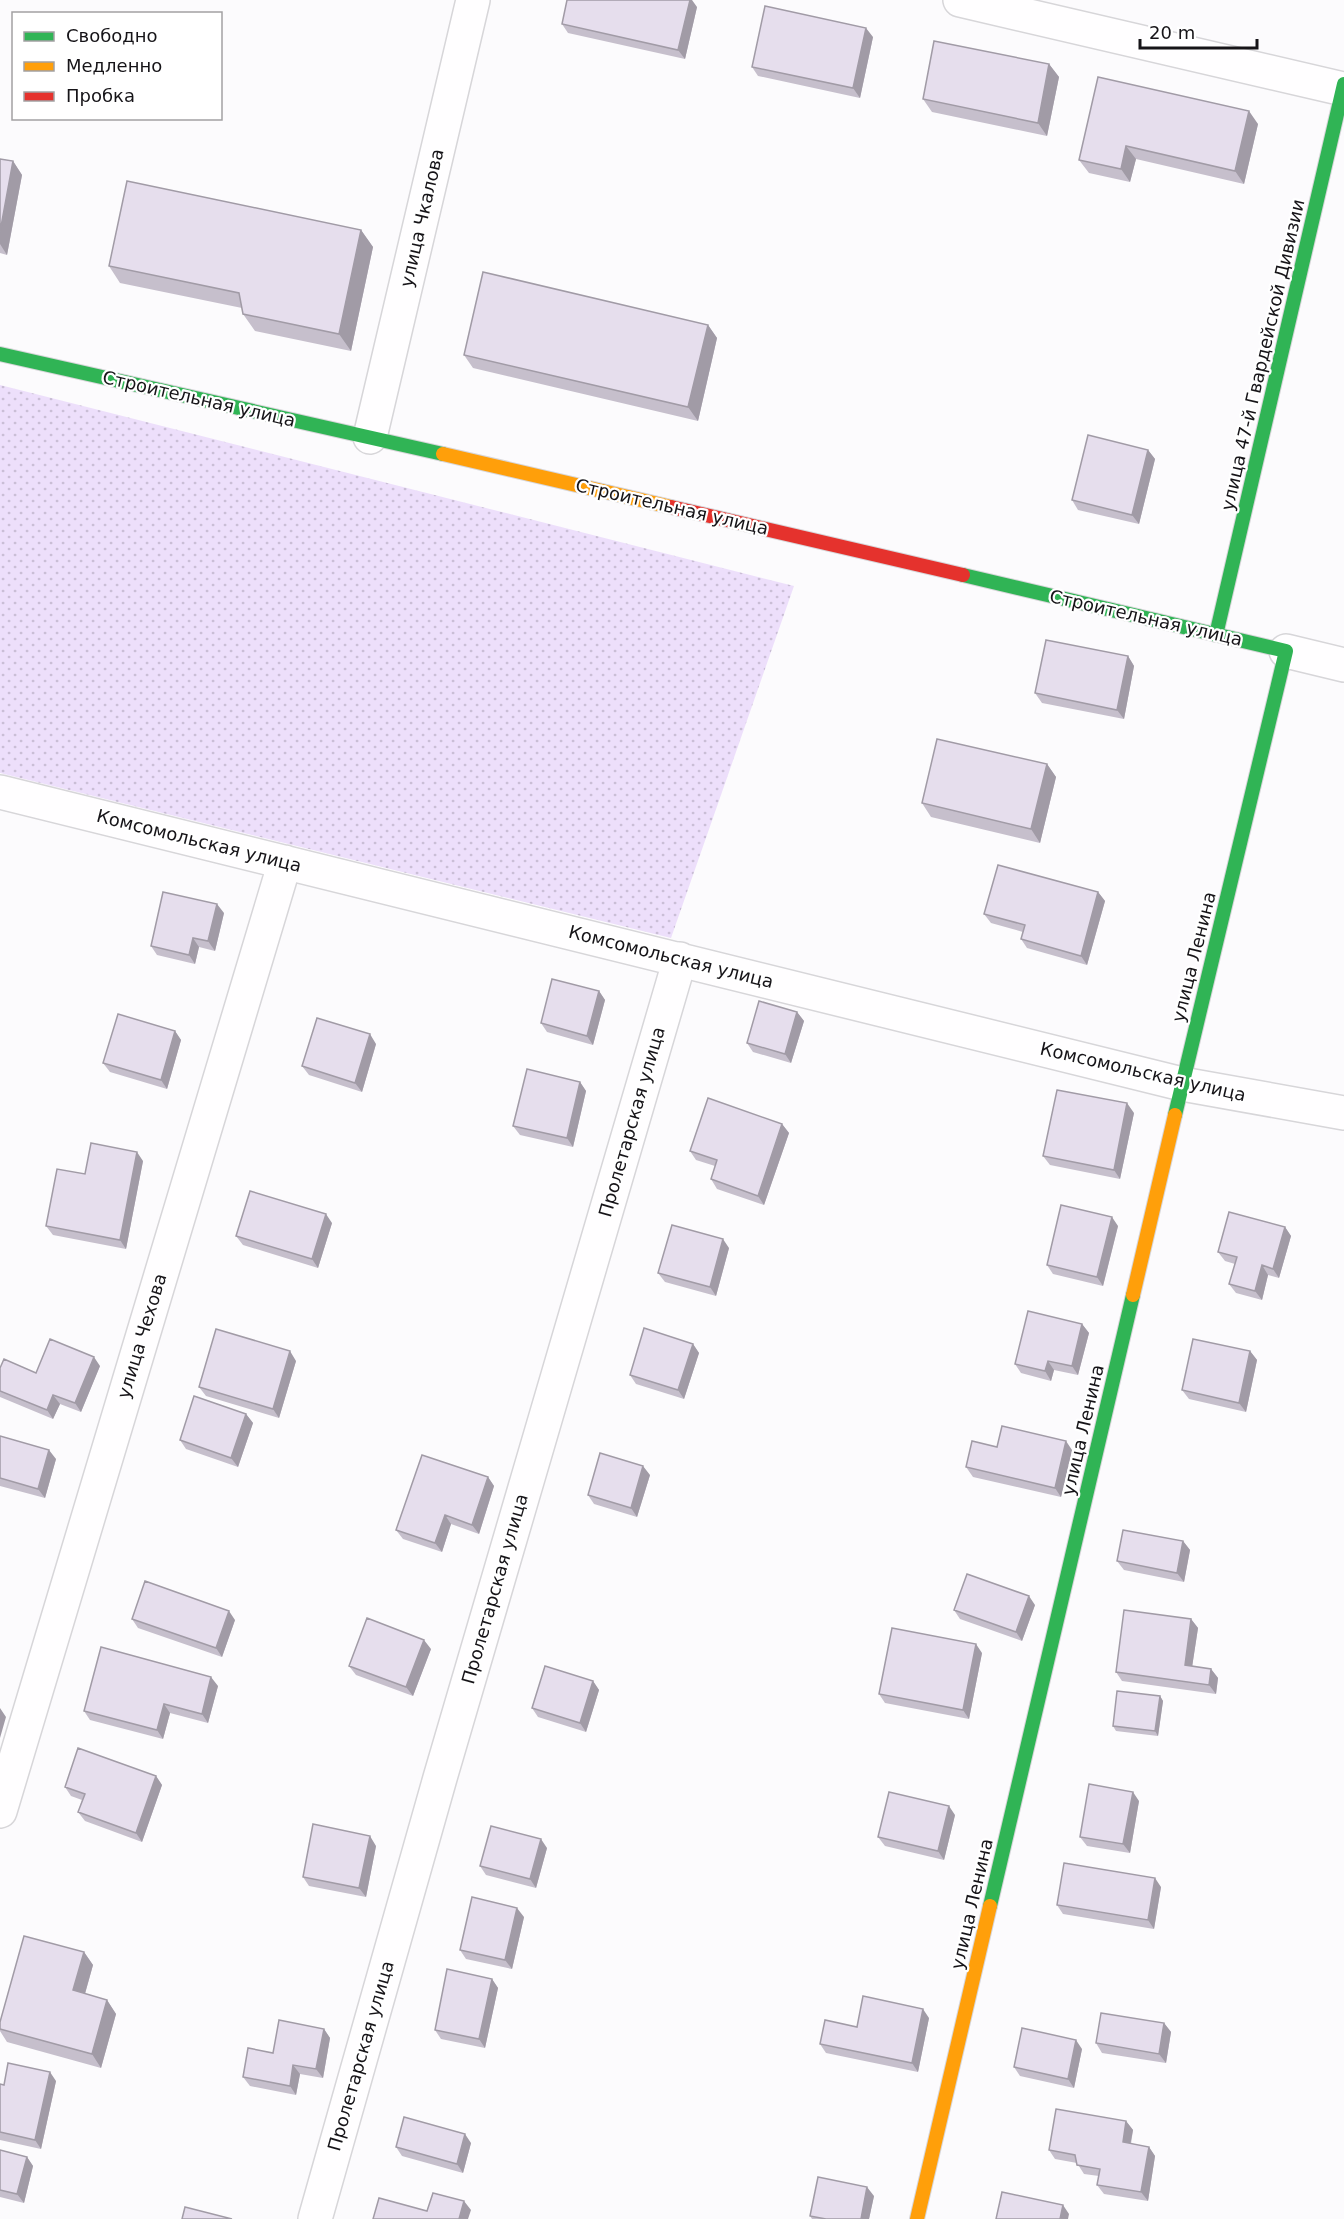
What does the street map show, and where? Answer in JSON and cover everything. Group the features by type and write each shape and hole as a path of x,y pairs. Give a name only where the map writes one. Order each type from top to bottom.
{"street":[{"name":"улица Чкалова","path":"370,437 473,0"},
{"path":"960,0 1344,88"},
{"name":"улица 47-й Гвардейской Дивизии","path":"1216,634 1344,88"},
{"name":"Строительная улица","path":"0,354 370,437 1344,665"},
{"name":"улица Ленина","path":"917,2219 1182,1084 1286,651"},
{"name":"Комсомольская улица","path":"0,792 1182,1084 1344,1113"},
{"name":"улица Чехова","path":"0,1810 285,862"},
{"name":"Пролетарская улица","path":"315,2219 443,1767 680,959"}],"shaded area":[{"path":"0,385 794,586 671,938 0,773"}],"building":[{"path":"567,0 690,0 678,50 562,24"},
{"path":"765,6 866,28 853,88 752,67"},
{"path":"934,41 1049,64 1038,123 923,99"},
{"path":"1098,77 1249,111 1235,171 1126,146 1121,169 1079,160"},
{"path":"0,159 13,161 0,232"},
{"path":"127,181 361,230 339,334 243,314 239,293 109,266"},
{"path":"483,272 708,325 688,407 464,355"},
{"path":"1088,435 1148,450 1132,515 1072,500"},
{"path":"1046,640 1128,656 1117,710 1035,693"},
{"path":"937,739 1047,764 1031,829 922,803"},
{"path":"998,865 1098,892 1081,956 1021,939 1025,925 984,914"},
{"path":"163,892 217,904 208,941 193,938 189,955 151,946"},
{"path":"552,979 599,991 587,1036 541,1023"},
{"path":"759,1001 797,1012 785,1054 747,1043"},
{"path":"118,1014 175,1031 161,1080 103,1063"},
{"path":"317,1018 370,1034 355,1083 302,1066"},
{"path":"527,1069 580,1082 567,1138 513,1126"},
{"path":"1057,1090 1127,1103 1114,1170 1043,1156"},
{"path":"708,1098 782,1124 758,1196 711,1179 717,1160 690,1151"},
{"path":"91,1143 137,1152 120,1240 46,1226 57,1169 85,1174"},
{"path":"250,1191 326,1214 312,1259 236,1236"},
{"path":"1061,1205 1112,1217 1097,1277 1047,1265"},
{"path":"1229,1212 1285,1227 1273,1269 1262,1265 1255,1291 1229,1284 1237,1257 1218,1252"},
{"path":"672,1225 723,1239 710,1287 658,1273"},
{"path":"1028,1311 1082,1324 1072,1366 1048,1361 1045,1371 1015,1364"},
{"path":"644,1328 693,1344 678,1390 630,1375"},
{"path":"216,1329 290,1351 273,1409 199,1387"},
{"path":"50,1339 94,1357 75,1403 53,1395 47,1410 0,1391 0,1368 4,1359 36,1373"},
{"path":"1193,1339 1250,1351 1239,1403 1182,1390"},
{"path":"194,1396 246,1414 231,1458 180,1440"},
{"path":"1002,1426 1066,1441 1055,1488 966,1467 972,1441 997,1447"},
{"path":"0,1436 49,1450 38,1489 0,1478"},
{"path":"600,1453 643,1466 631,1508 588,1495"},
{"path":"422,1455 488,1477 472,1525 445,1515 435,1543 396,1530"},
{"path":"1123,1530 1183,1541 1177,1573 1117,1561"},
{"path":"967,1574 1029,1596 1016,1632 954,1610"},
{"path":"145,1581 229,1611 216,1648 132,1619"},
{"path":"1124,1610 1191,1619 1185,1665 1211,1669 1209,1685 1116,1672"},
{"path":"367,1618 424,1640 406,1687 349,1666"},
{"path":"892,1628 976,1644 963,1710 879,1694"},
{"path":"101,1647 211,1677 202,1714 164,1704 157,1730 84,1711"},
{"path":"545,1666 593,1681 580,1723 532,1708"},
{"path":"1117,1691 1160,1696 1155,1731 1113,1726"},
{"path":"78,1748 156,1776 136,1833 78,1812 85,1794 65,1787"},
{"path":"1089,1784 1133,1792 1123,1844 1080,1837"},
{"path":"889,1792 949,1806 938,1851 878,1837"},
{"path":"313,1824 370,1836 359,1888 303,1877"},
{"path":"491,1826 541,1839 530,1879 480,1866"},
{"path":"1064,1863 1155,1878 1148,1920 1057,1905"},
{"path":"472,1897 517,1908 505,1960 460,1950"},
{"path":"24,1936 84,1952 73,1990 107,2000 92,2054 0,2029"},
{"path":"447,1969 492,1979 479,2039 435,2030"},
{"path":"863,1996 923,2009 912,2063 820,2044 825,2020 857,2027"},
{"path":"1101,2013 1164,2023 1159,2054 1096,2043"},
{"path":"279,2020 324,2029 316,2069 293,2065 290,2086 243,2077 248,2048 273,2053"},
{"path":"1022,2028 1076,2040 1068,2079 1014,2067"},
{"path":"8,2063 50,2072 35,2140 0,2132 0,2084 4,2085"},
{"path":"1056,2109 1126,2121 1123,2142 1149,2147 1141,2192 1097,2185 1100,2169 1077,2165 1075,2155 1049,2150"},
{"path":"404,2117 465,2134 457,2164 396,2147"},
{"path":"0,2150 27,2157 17,2194 0,2190"},
{"path":"818,2177 867,2187 861,2219 826,2219 810,2216"},
{"path":"1002,2192 1063,2205 1060,2219 996,2219"},
{"path":"433,2193 464,2201 459,2219 373,2219 379,2198 427,2211"},
{"path":"185,2207 232,2219 182,2219"}],"traffic: fast":[{"path":"1216,635 1344,84"},
{"path":"0,354 443,454"},
{"path":"963,575 1286,651 1175,1115"},
{"path":"990,1906 1133,1295"}],"traffic: slow":[{"path":"443,454 671,507"},
{"path":"1133,1295 1175,1115"},
{"path":"917,2219 990,1906"}],"traffic: jam":[{"path":"671,507 963,575"}]}
